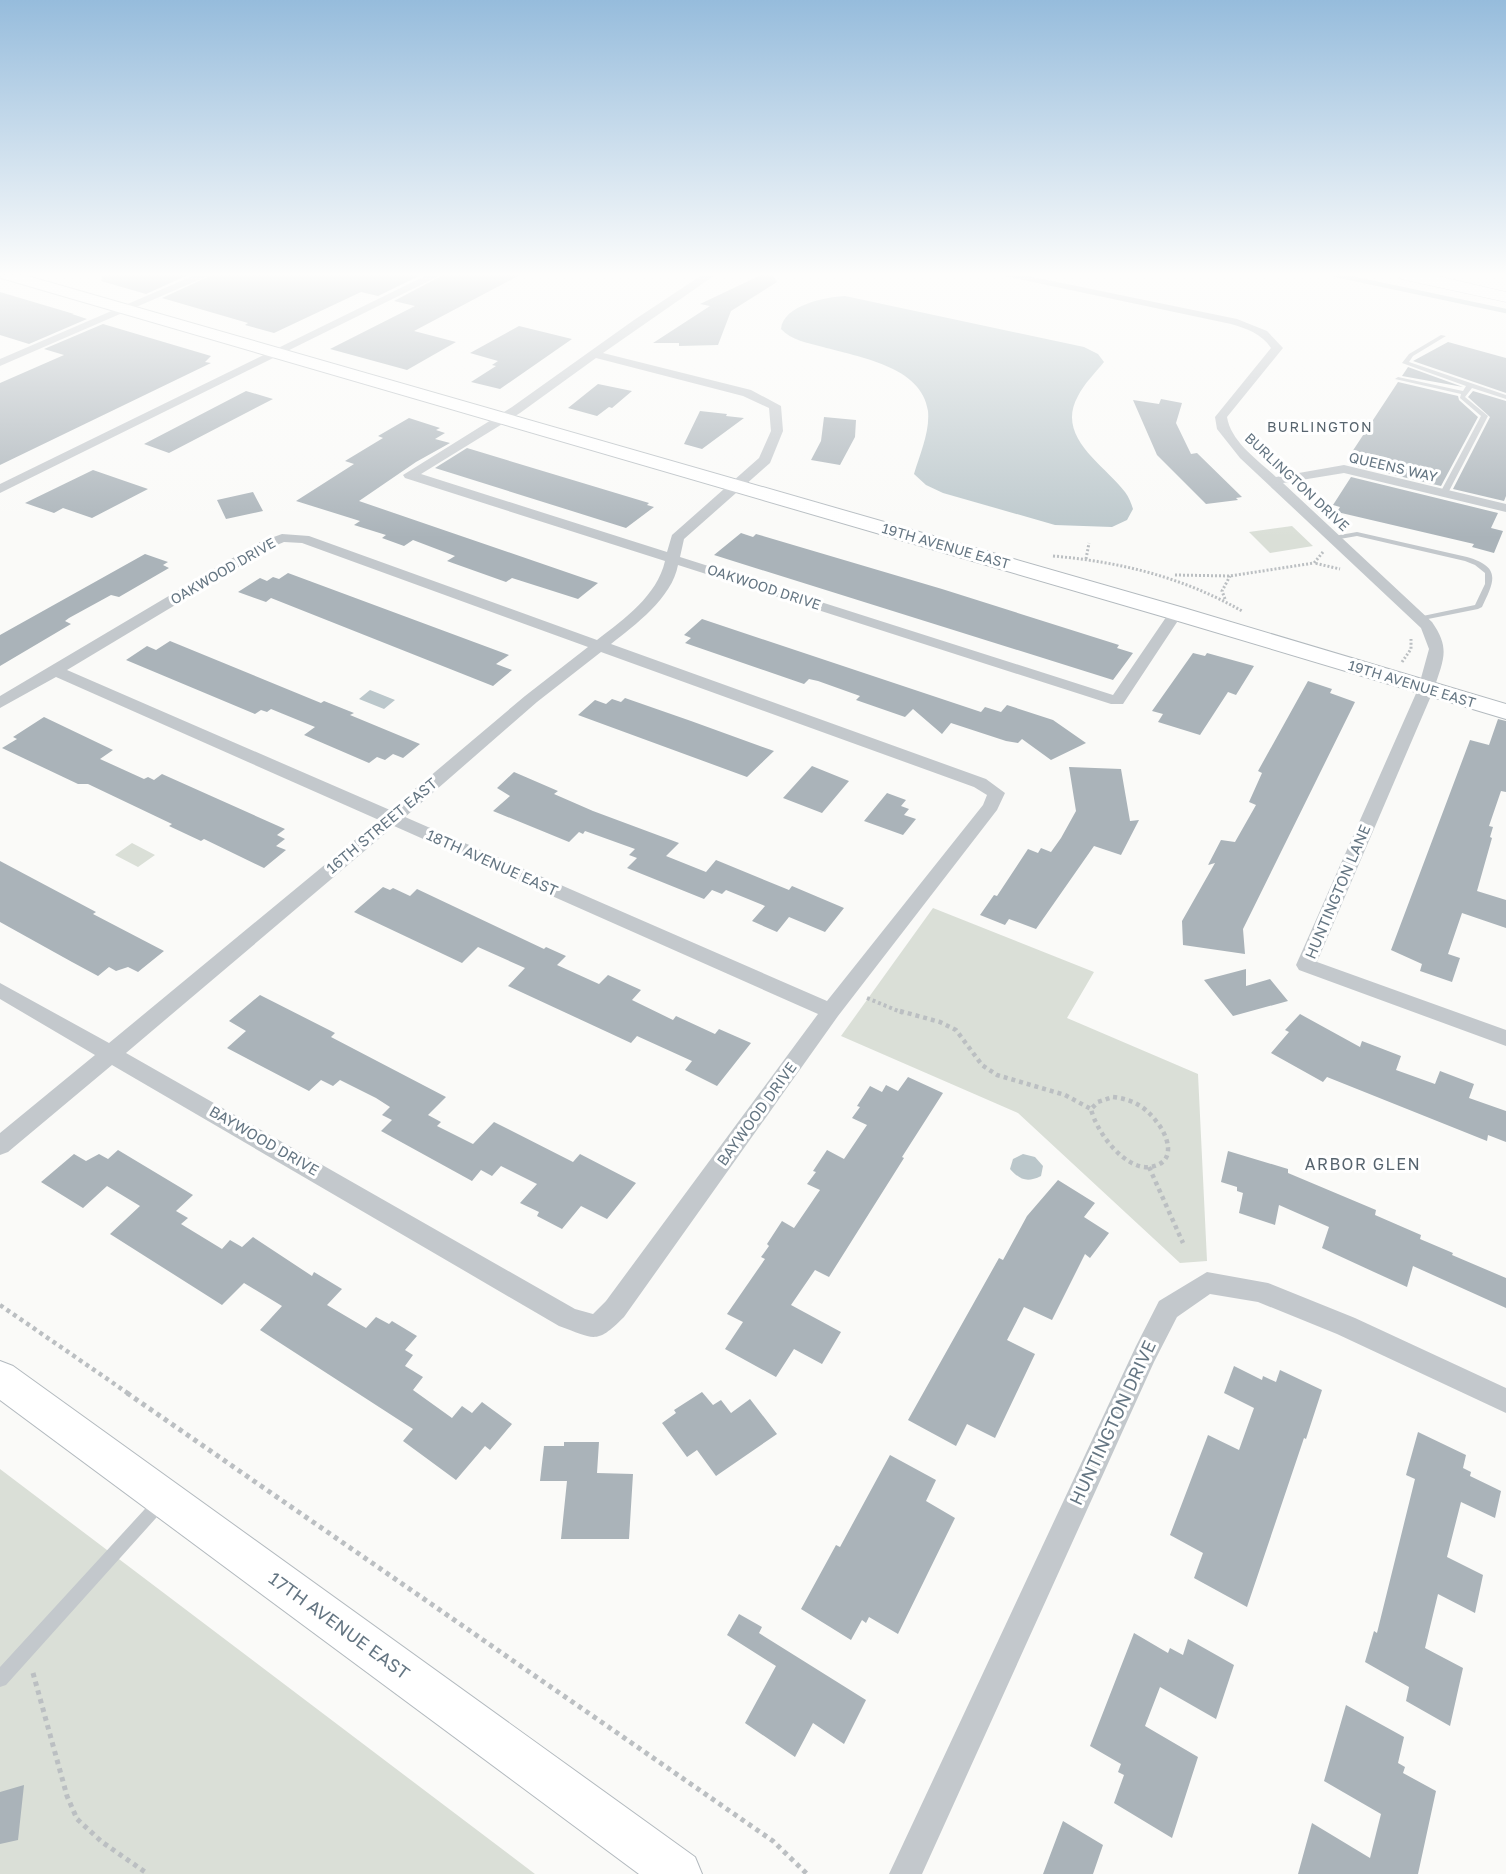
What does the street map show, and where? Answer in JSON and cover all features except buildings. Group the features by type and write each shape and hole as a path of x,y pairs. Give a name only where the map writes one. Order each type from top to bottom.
{"street":[{"path":"0,489 259,362"},
{"name":"19TH AVENUE EAST","path":"305,362 1176,613 1426,690 1506,712"},
{"path":"501,419 582,362"},
{"name":"16TH STREET EAST","path":"0,1146 392,819 531,699 641,613 669,575 677,538 765,460 777,430 775,406 747,393 627,362"},
{"name":"BURLINGTON DRIVE","path":"1265,362 1221,417 1223,429 1231,441 1421,619 1437,638 1438,649 1426,690"},
{"name":"OAKWOOD DRIVE","path":"501,419 410,475 1118,701 1176,613"},
{"name":"QUEENS WAY","path":"1273,481 1344,469 1506,508"},
{"name":"OAKWOOD DRIVE","path":"0,703 265,545 282,538 304,539 599,646"},
{"name":"BAYWOOD DRIVE","path":"112,1053 568,1318 597,1327 615,1309 831,1011 991,806 996,793 980,783 599,646"},
{"name":"18TH AVENUE EAST","path":"54,670 831,1011"},
{"name":"HUNTINGTON LANE","path":"1426,690 1306,965 1506,1038"},
{"path":"0,990 112,1053"},
{"name":"HUNTINGTON DRIVE","path":"905,1874 1145,1354 1168,1309 1207,1283 1259,1292 1346,1326 1506,1401"},
{"name":"17TH AVENUE EAST","path":"0,1378 678,1874"}],"lane":[{"path":"1405,362 1506,397"},
{"path":"1398,379 1465,393"},
{"path":"1444,493 1485,417 1462,398 1470,385"},
{"path":"1334,538 1357,534 1467,559 1481,564 1489,571 1491,578 1478,607 1421,619"},
{"path":"0,1679 165,1498"}],"path":[{"path":"1086,559 1089,543"},
{"path":"1314,563 1323,552"},
{"path":"1045,555 1086,559 1169,575 1230,576 1314,563 1343,571"},
{"path":"1169,575 1225,600 1248,614"},
{"path":"1225,600 1222,591 1230,576"},
{"path":"867,998 908,1014 940,1022 956,1030 982,1065 997,1075 1065,1095 1091,1109 1094,1123 1117,1151 1128,1160 1149,1167 1162,1162 1167,1157 1170,1141 1143,1107 1123,1098 1113,1097 1098,1102 1091,1109"},
{"path":"1149,1167 1184,1243"},
{"path":"0,1305 773,1841 807,1874"},
{"path":"27,1650 68,1796 77,1819 102,1842 148,1874"}],"shaded area":[{"path":"877,362 1104,362 1078,396 1073,411 1073,424 1077,437 1085,449 1128,496 1133,509 1127,520 1112,527 1055,525 943,493 926,485 914,474 926,435 928,419 923,396 914,383"},
{"path":"1292,526 1313,546 1270,553 1249,532"},
{"path":"370,690 395,700 384,709 359,699"},
{"path":"132,843 155,855 138,867 115,855"},
{"path":"933,908 1094,972 1067,1018 1198,1074 1207,1261 1180,1263 1018,1113 841,1036"},
{"path":"1023,1154 1035,1157 1043,1166 1041,1176 1024,1179 1010,1169 1013,1159"},
{"path":"0,1469 535,1874 0,1874"}],"district":[{"name":"BURLINGTON","path":"1320,427"},
{"name":"ARBOR GLEN","path":"1363,1164"}]}
